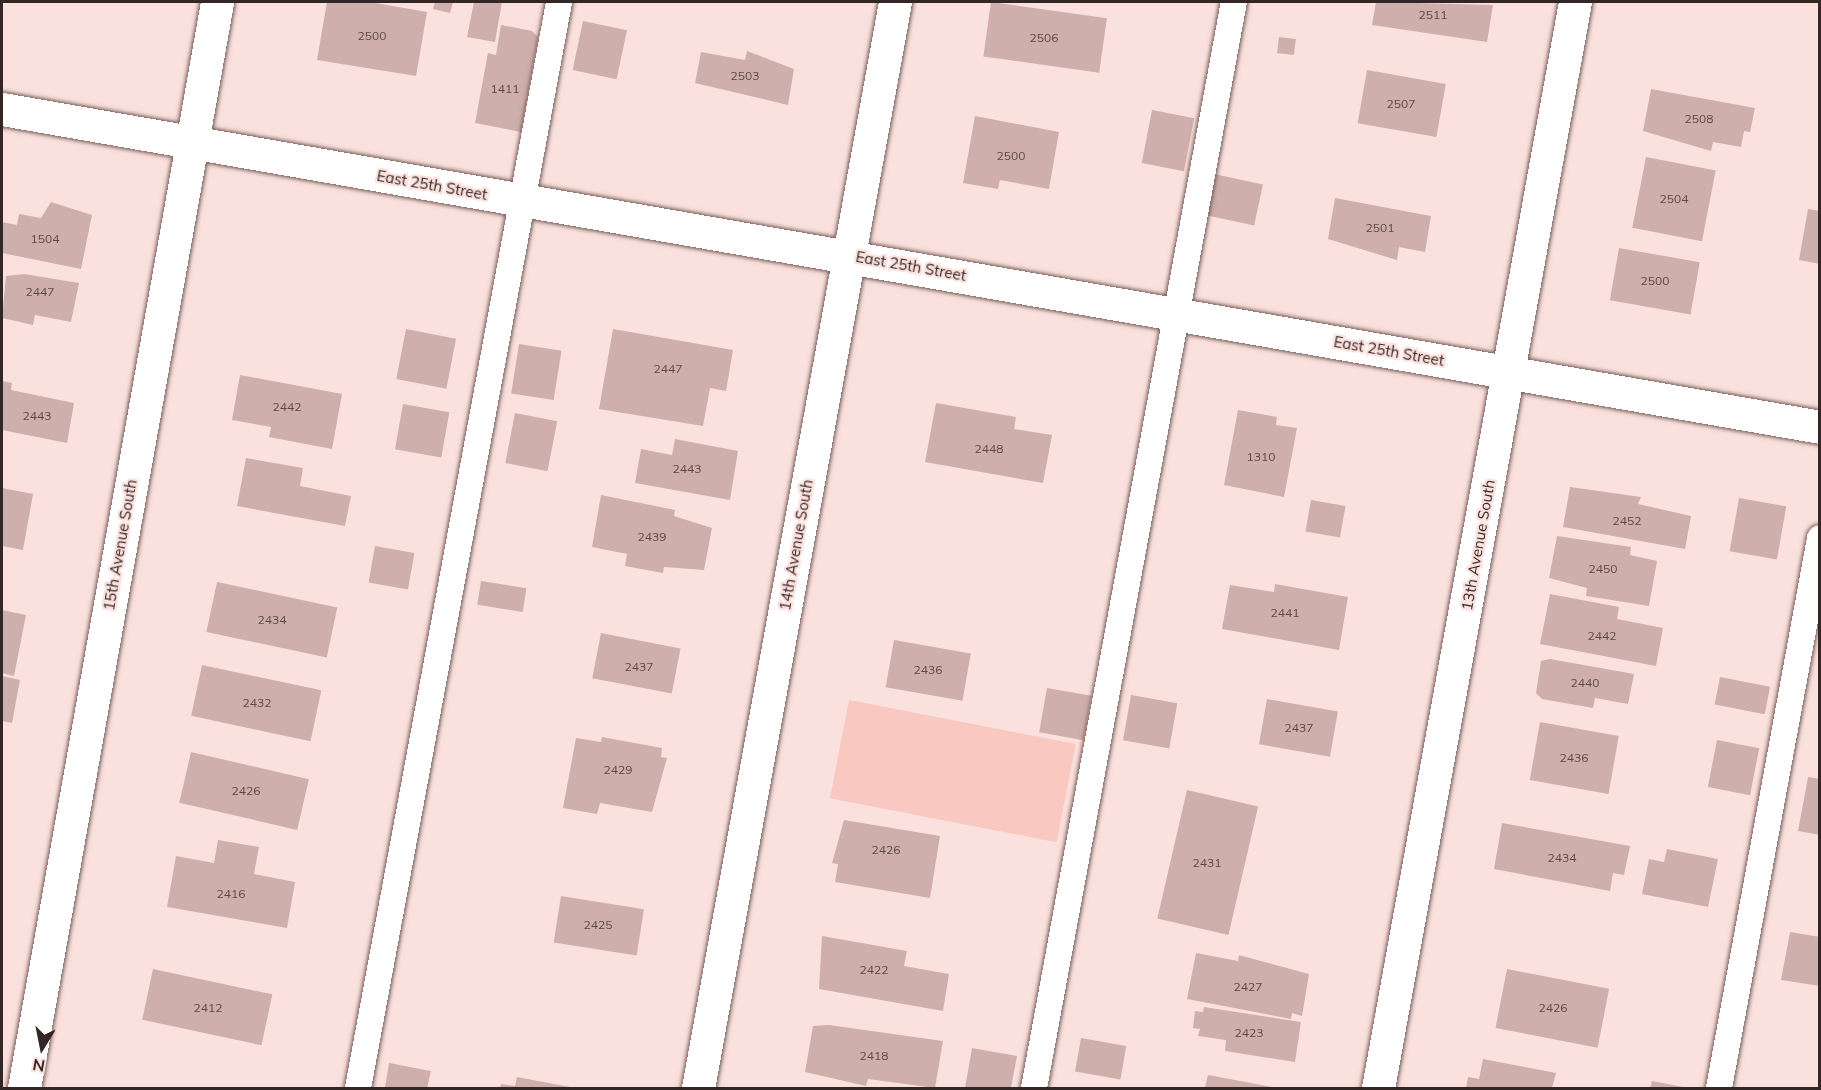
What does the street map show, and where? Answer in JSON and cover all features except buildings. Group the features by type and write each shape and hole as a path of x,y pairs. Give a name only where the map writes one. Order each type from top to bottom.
{"street":[{"name":"15th Avenue South","path":"24,1089 217,2"},
{"name":"14th Avenue South","path":"698,1089 895,2"},
{"name":"13th Avenue South","path":"1378,1089 1510,373 1575,2"},
{"name":"East 25th Street","path":"2,109 523,201 1175,312 1820,427"}],"lane":[{"path":"358,1089 560,2"},
{"path":"1034,1089 1175,312 1234,2"},
{"path":"1719,1089 1820,538"}],"shaded area":[{"path":"849,700 1076,744 1057,842 830,798"}]}
